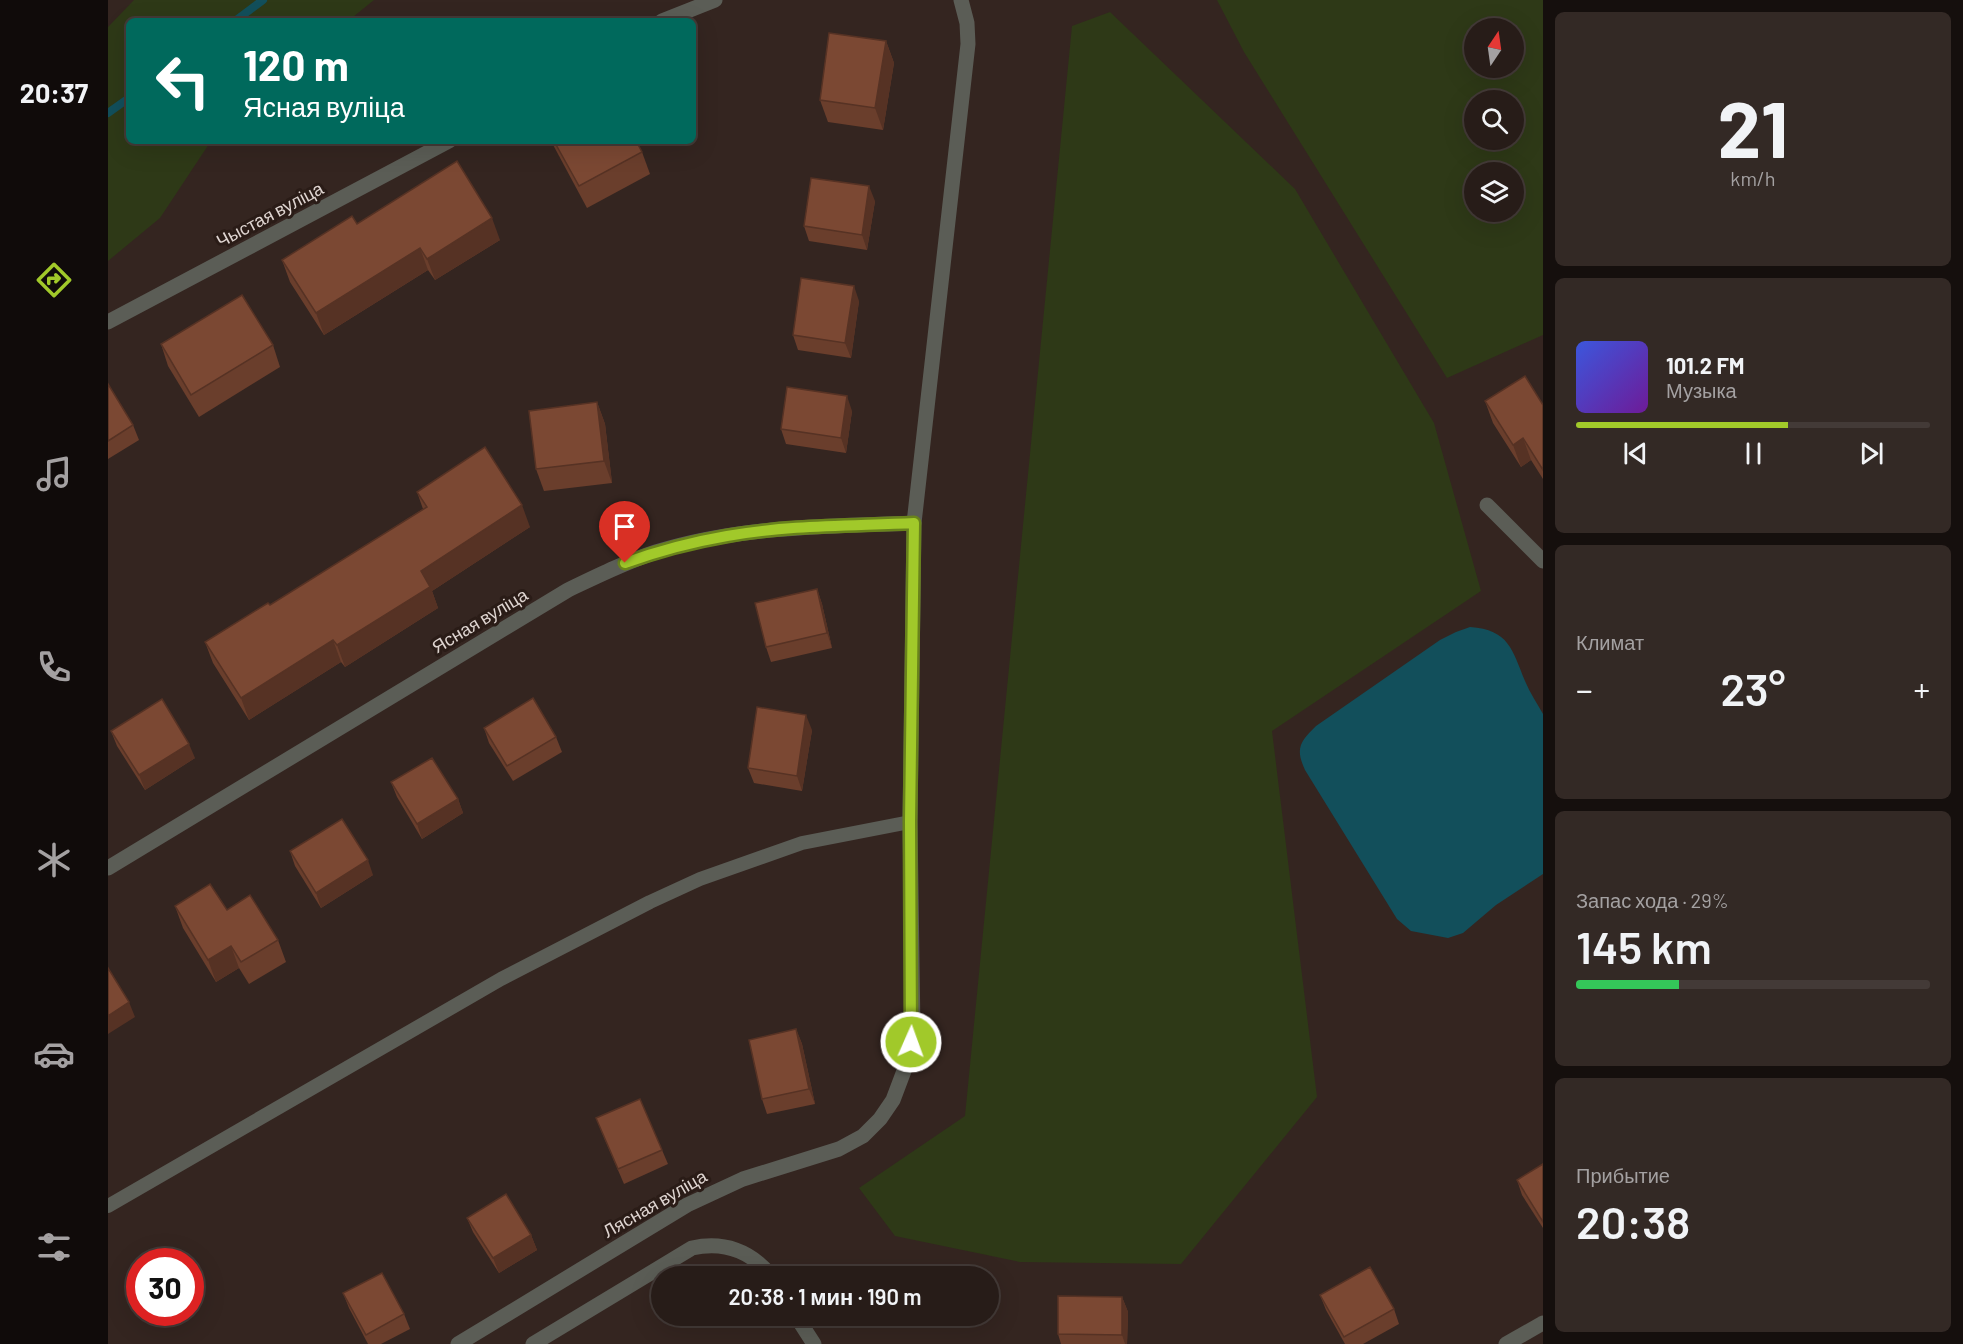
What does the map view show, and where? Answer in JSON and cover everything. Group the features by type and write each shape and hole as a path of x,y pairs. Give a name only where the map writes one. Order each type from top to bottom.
{"street":[{"path":"670,18 715,0"},
{"name":"Лясная вуліца","path":"458,1344 687,1205 743,1179 839,1149 863,1136 880,1119 893,1100 910,1055 913,1030 910,822 914,523 968,44 967,23 961,0"},
{"name":"Чыстая вуліца","path":"108,322 443,144"},
{"path":"1487,505 1543,561"},
{"name":"Ясная вуліца","path":"108,868 568,590 625,563 679,546 728,535 814,527 914,523"},
{"path":"661,1266 692,1248 706,1245 739,1250 761,1266"},
{"path":"533,1344 651,1272"},
{"path":"1506,1344 1543,1323"},
{"path":"802,1326 814,1344"}],"lane":[{"path":"108,1206 492,985 650,902 700,879 802,843 910,822"}],"green space":[{"path":"134,0 374,0 352,18 126,18 126,144 209,144 160,218 108,261 108,27"},
{"path":"1217,0 1543,0 1543,335 1447,378 1244,52"},
{"path":"1110,12 1295,189 1434,423 1481,591 1272,731 1317,1097 1181,1264 1020,1262 895,1236 859,1188 965,1116 1072,26"}],"water":[{"path":"1470,627 1493,632 1507,643 1543,714 1543,874 1496,905 1463,933 1448,938 1411,931 1397,919 1305,770 1300,751 1303,741 1316,726 1440,640"}],"building":[{"path":"829,33 886,41 875,108 820,100"},
{"path":"556,144 638,144 642,152 579,186"},
{"path":"457,161 492,218 427,259 420,248 316,313 282,260 352,216 357,224"},
{"path":"811,178 869,186 862,235 804,226"},
{"path":"801,278 854,286 845,343 793,335"},
{"path":"242,295 273,345 191,395 161,344"},
{"path":"1525,376 1543,405 1543,470 1523,438 1513,445 1485,401"},
{"path":"108,384 133,425 108,441"},
{"path":"787,387 847,396 841,438 781,429"},
{"path":"597,402 604,461 536,469 529,411"},
{"path":"485,447 522,505 421,571 430,587 337,645 333,640 241,698 205,642 268,603 270,605 427,507 417,492"},
{"path":"817,589 827,633 766,647 755,603"},
{"path":"533,698 556,737 507,766 484,728"},
{"path":"162,699 189,744 139,775 111,731"},
{"path":"757,707 806,715 797,776 748,768"},
{"path":"432,758 458,799 417,824 391,782"},
{"path":"342,819 368,860 316,893 290,851"},
{"path":"210,884 227,910 250,895 278,940 241,962 231,946 208,960 175,906"},
{"path":"108,968 129,1002 108,1016"},
{"path":"796,1029 809,1089 762,1099 749,1040"},
{"path":"640,1099 662,1150 618,1169 596,1118"},
{"path":"1543,1164 1543,1222 1517,1180"},
{"path":"506,1194 531,1235 493,1258 467,1218"},
{"path":"1370,1267 1394,1309 1344,1337 1320,1295"},
{"path":"382,1273 404,1314 366,1335 343,1293"},
{"path":"1058,1296 1122,1297 1122,1335 1058,1334"}],"waterway":[{"path":"239,18 263,0"},
{"path":"108,113 126,100"}],"route":[{"path":"625,563 657,552 728,535 814,527 914,523 910,822 913,1030 911,1042"}]}
